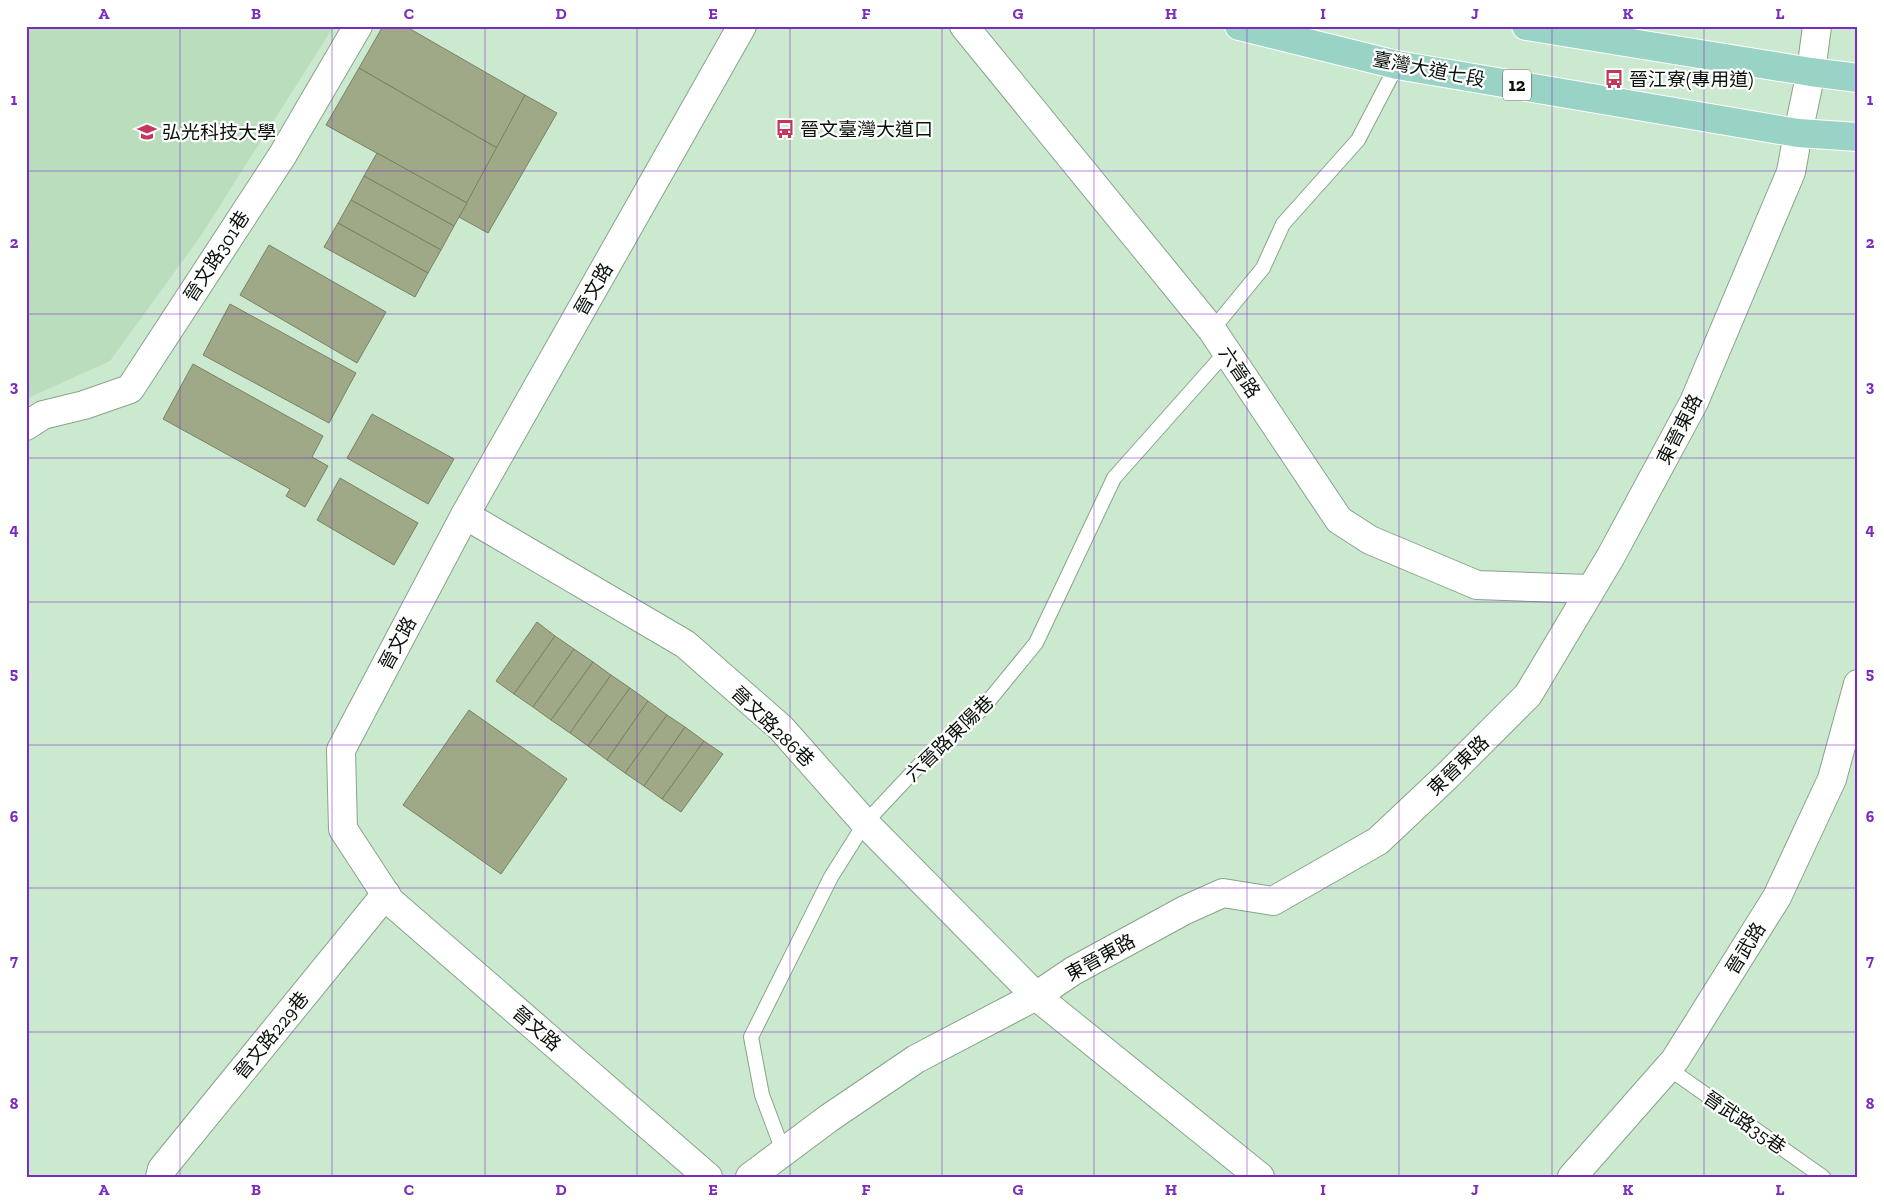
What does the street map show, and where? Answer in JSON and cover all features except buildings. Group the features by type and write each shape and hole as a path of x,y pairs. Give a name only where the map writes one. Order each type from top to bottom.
{"main road":[{"name":"臺灣大道七段","path":"1239,26 1397,65 1798,133 1858,137"},
{"path":"1526,26 1858,78"}],"street":[{"name":"晉文路301巷","path":"26,426 43,415 84,405 130,389 282,156 358,26"},
{"name":"晉文路","path":"708,1177 390,901 342,829 341,750 465,515 742,26"},
{"name":"六晉路","path":"964,26 1219,341 1339,520 1362,535 1477,585 1590,589"},
{"name":"東晉東路","path":"750,1177 783,1151 916,1059 1036,996 1073,971 1185,910 1223,893 1273,901 1378,841 1447,776 1528,695 1611,556 1694,402 1791,172 1811,72 1817,26"},
{"name":"晉文路286巷","path":"465,515 685,644 781,728 865,823 1036,996 1260,1177"},
{"name":"晉武路","path":"1572,1177 1675,1060 1776,897 1832,779 1858,684"},
{"name":"晉文路229巷","path":"160,1177 162,1169 386,894"}],"lane":[{"name":"六晉路東陽巷","path":"783,1151 762,1095 751,1037 831,877 865,823 926,758 982,709 1036,643 1114,478 1219,341 1264,268 1283,224 1358,140 1397,65"},
{"name":"晉武路35巷","path":"1668,1068 1823,1177"}],"shaded area":[{"name":"弘光科技大學","path":"26,26 334,26 200,237 110,361 26,399"}],"place":[{"name":"晉江寮(專用道)","path":"1614,79"},
{"name":"晉文臺灣大道口","path":"785,129"},
{"name":"弘光科技大學","path":"147,132"}]}
